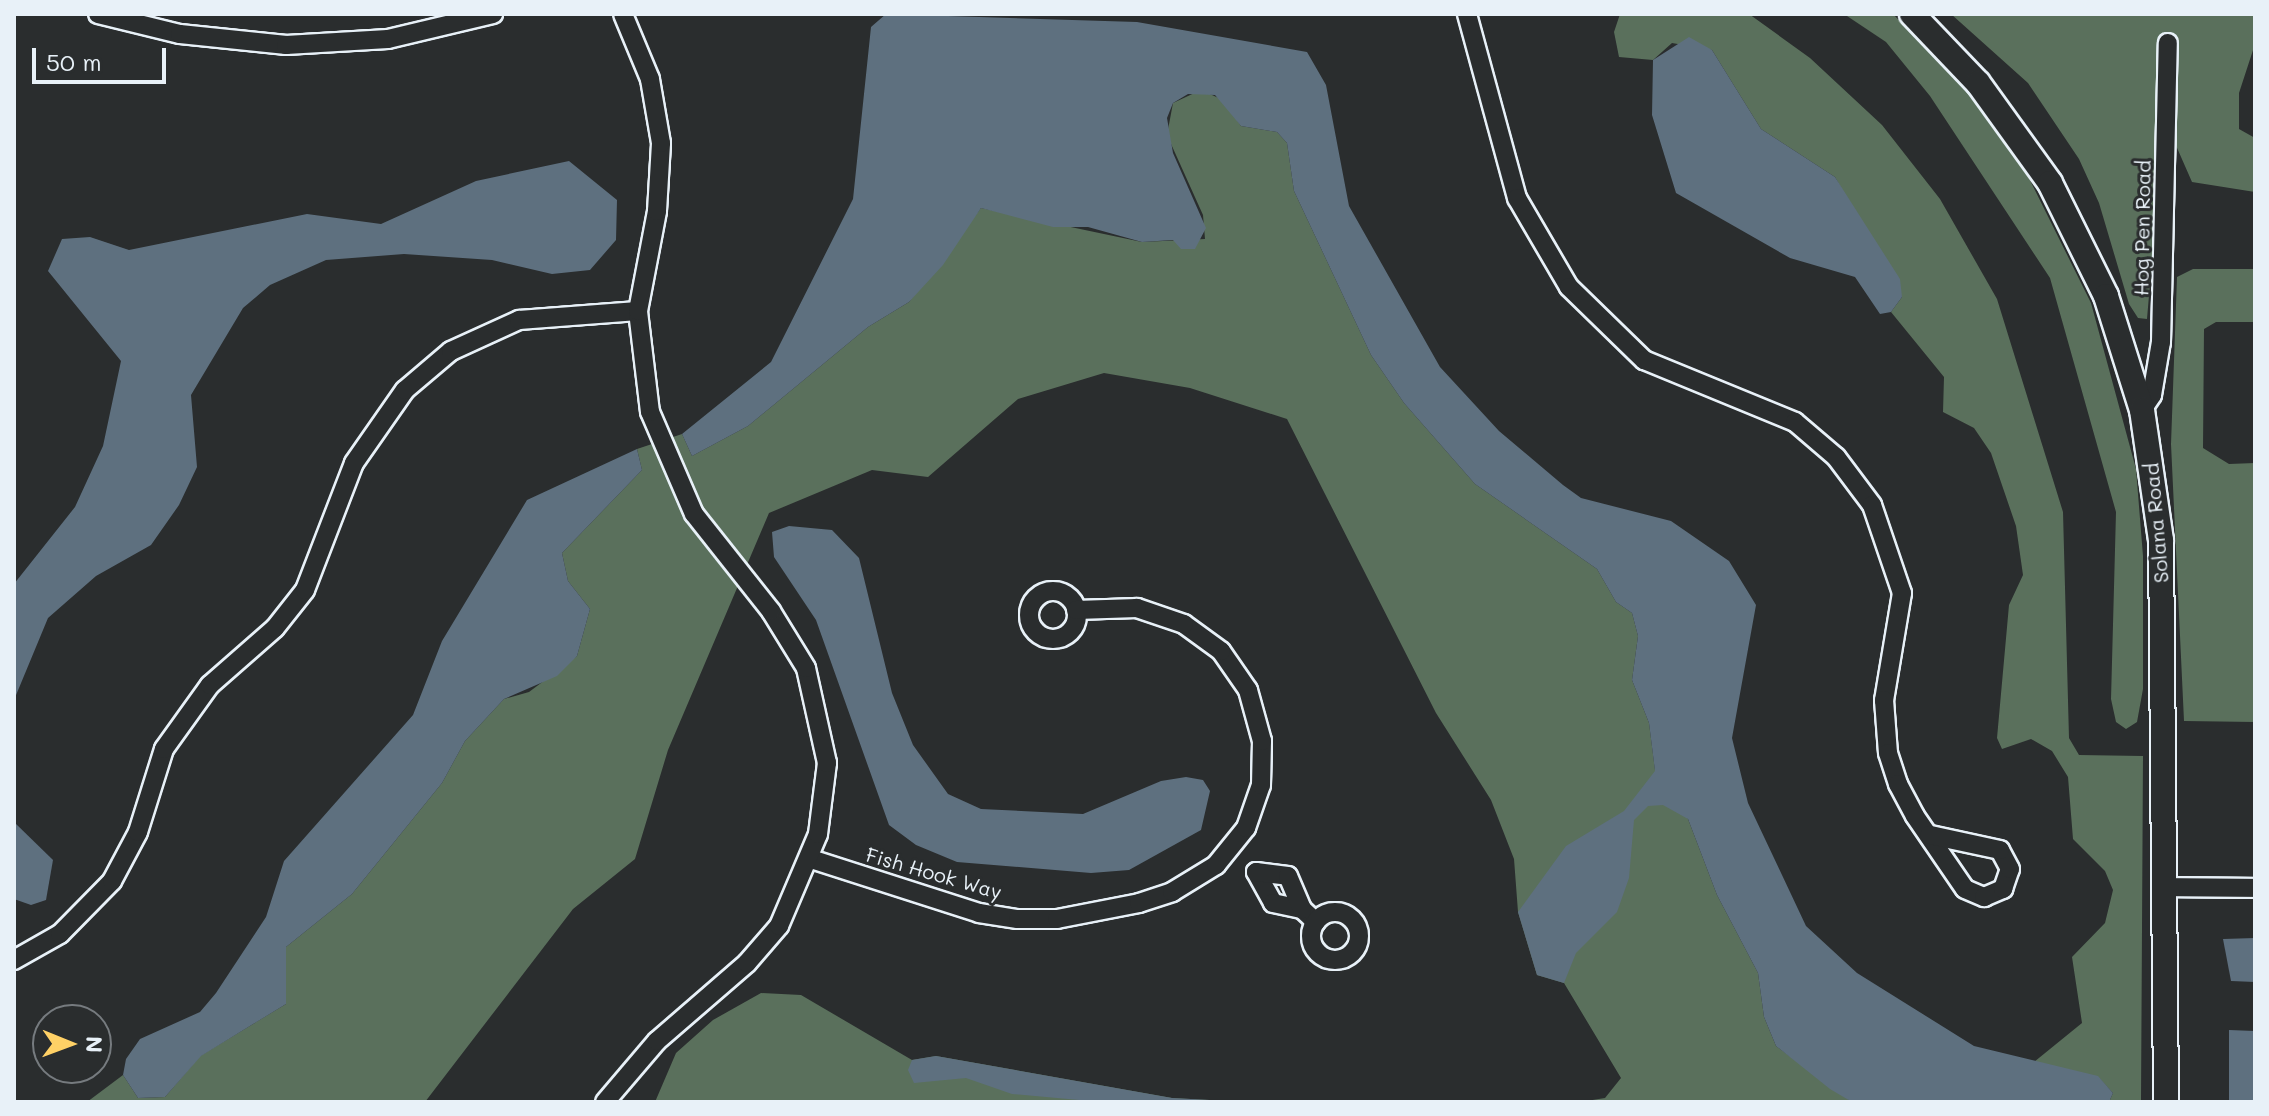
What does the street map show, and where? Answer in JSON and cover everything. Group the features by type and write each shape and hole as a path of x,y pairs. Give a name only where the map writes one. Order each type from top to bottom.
{"street":[{"path":"98,14 180,34 286,45 388,39 493,14"},
{"path":"605,1102 657,1041 764,946 811,859 826,799 816,695 789,636 718,550 676,481 642,380 638,311 657,211 661,143 650,79 623,14"},
{"path":"1467,14 1517,198 1569,287 1644,360 1795,422 1836,457 1872,505 1902,593 1884,700 1888,753 1898,784 1930,835"},
{"name":"Solana Road","path":"1912,14 1978,83 2050,183 2106,296 2142,410 2161,540 2166,1102"},
{"name":"Hog Pen Road","path":"2142,410 2152,395 2161,342 2168,43"},
{"path":"14,960 60,934 112,881 138,832 164,749 210,685 275,628 305,590 354,463 405,390 451,351 519,320 587,310 638,311"},
{"name":"Fish Hook Way","path":"811,859 979,913 1057,919 1172,892 1229,852 1256,806 1263,763 1258,720 1238,674 1207,639 1161,614 1106,606 1076,610"},
{"path":"1229,852 1256,872 1273,903 1309,916 1288,876 1256,872"},
{"path":"2165,887 2255,888"}],"green space":[{"path":"1620,14 1749,14 1810,58 1882,125 1940,199 1997,299 2063,512 2069,738 2079,755 2143,756 2141,1102 2109,1102 2113,1093 2098,1077 2034,1062 2082,1023 2072,957 2105,923 2113,890 2105,871 2073,839 2068,777 2052,751 2031,739 2002,749 1997,738 2009,605 2023,575 2016,526 1991,453 1974,428 1943,412 1944,377 1891,312 1902,297 1835,177 1761,129 1712,50 1672,43 1653,60 1619,57 1614,32"},
{"path":"1844,14 1893,14 1962,86 2021,162 2091,303 2136,469 2143,556 2143,689 2137,722 2126,729 2116,722 2111,699 2116,512 2050,278 1930,96 1886,42"},
{"path":"1951,14 2255,14 2255,44 2239,93 2239,129 2255,138 2255,192 2192,182 2174,141 2156,213 2147,319 2138,318 2129,304 2099,203 2079,159 2028,83"},
{"path":"1201,90 1223,100 1241,126 1277,132 1287,143 1294,191 1371,355 1404,403 1475,484 1597,569 1616,602 1632,613 1638,636 1632,680 1649,723 1655,770 1688,819 1717,895 1758,973 1764,1017 1776,1046 1852,1102 1580,1102 1605,1098 1621,1078 1564,983 1537,975 1518,912 1514,859 1491,800 1436,713 1287,419 1190,388 1104,373 1018,399 928,477 872,470 769,513 668,750 635,859 573,909 425,1102 87,1102 123,1075 138,1098 165,1097 200,1056 286,1004 286,947 352,894 442,783 465,741 504,699 529,692 577,656 590,609 568,581 562,553 642,470 637,449 682,434 692,456 748,426 868,327 909,302 981,208 1142,242 1205,239 1203,215 1167,135 1173,103"},
{"path":"2193,269 2255,269 2255,322 2216,322 2204,329 2203,448 2229,464 2255,463 2255,722 2184,721 2171,444 2177,277"},
{"path":"761,993 801,995 912,1060 936,1056 1172,1098 1247,1102 655,1102 676,1053 713,1020"}],"water":[{"path":"886,14 1137,22 1307,52 1326,85 1349,206 1440,367 1499,431 1563,485 1581,498 1671,521 1729,561 1756,605 1732,738 1748,803 1806,926 1857,973 1974,1046 2098,1076 2113,1093 2109,1102 1852,1102 1830,1089 1776,1046 1764,1017 1758,973 1717,895 1688,819 1663,805 1648,806 1634,820 1629,878 1617,912 1576,953 1564,983 1537,975 1518,912 1566,846 1624,811 1655,771 1649,723 1632,680 1638,636 1632,613 1616,602 1597,569 1475,484 1404,403 1371,355 1294,191 1287,143 1277,132 1241,126 1215,95 1188,94 1173,103 1167,118 1173,153 1206,228 1195,249 1181,249 1173,240 1142,242 1088,227 1053,227 981,208 943,265 909,302 868,327 748,426 692,456 682,434 771,362 853,199 871,27"},
{"path":"1689,37 1712,50 1761,129 1835,177 1900,279 1902,297 1891,312 1880,314 1855,277 1790,258 1676,193 1652,115 1653,60"},
{"path":"569,161 617,200 616,240 590,270 552,274 492,260 404,254 326,260 270,285 243,308 191,395 197,467 179,505 151,545 96,576 48,618 14,700 14,584 75,507 103,446 121,361 48,271 62,239 90,237 129,250 307,214 381,224 476,181"},
{"path":"637,449 642,470 562,553 568,581 590,609 577,656 557,676 504,699 465,741 442,783 352,894 286,947 286,1004 201,1056 165,1097 138,1098 123,1075 126,1059 140,1039 200,1012 216,993 266,917 284,861 413,715 442,641 527,500"},
{"path":"789,526 832,530 859,558 892,693 913,745 948,794 981,809 1083,814 1161,781 1186,777 1203,780 1210,791 1201,830 1129,870 1091,873 957,862 916,845 889,825 816,620 774,557 772,532"},
{"path":"14,822 53,860 46,900 31,905 14,899"},
{"path":"2255,938 2255,982 2231,981 2223,939"},
{"path":"2229,1030 2255,1031 2255,1102 2229,1102"},
{"path":"936,1056 1172,1098 1247,1102 1101,1102 1012,1094 966,1078 914,1083 908,1070 912,1060"}]}
